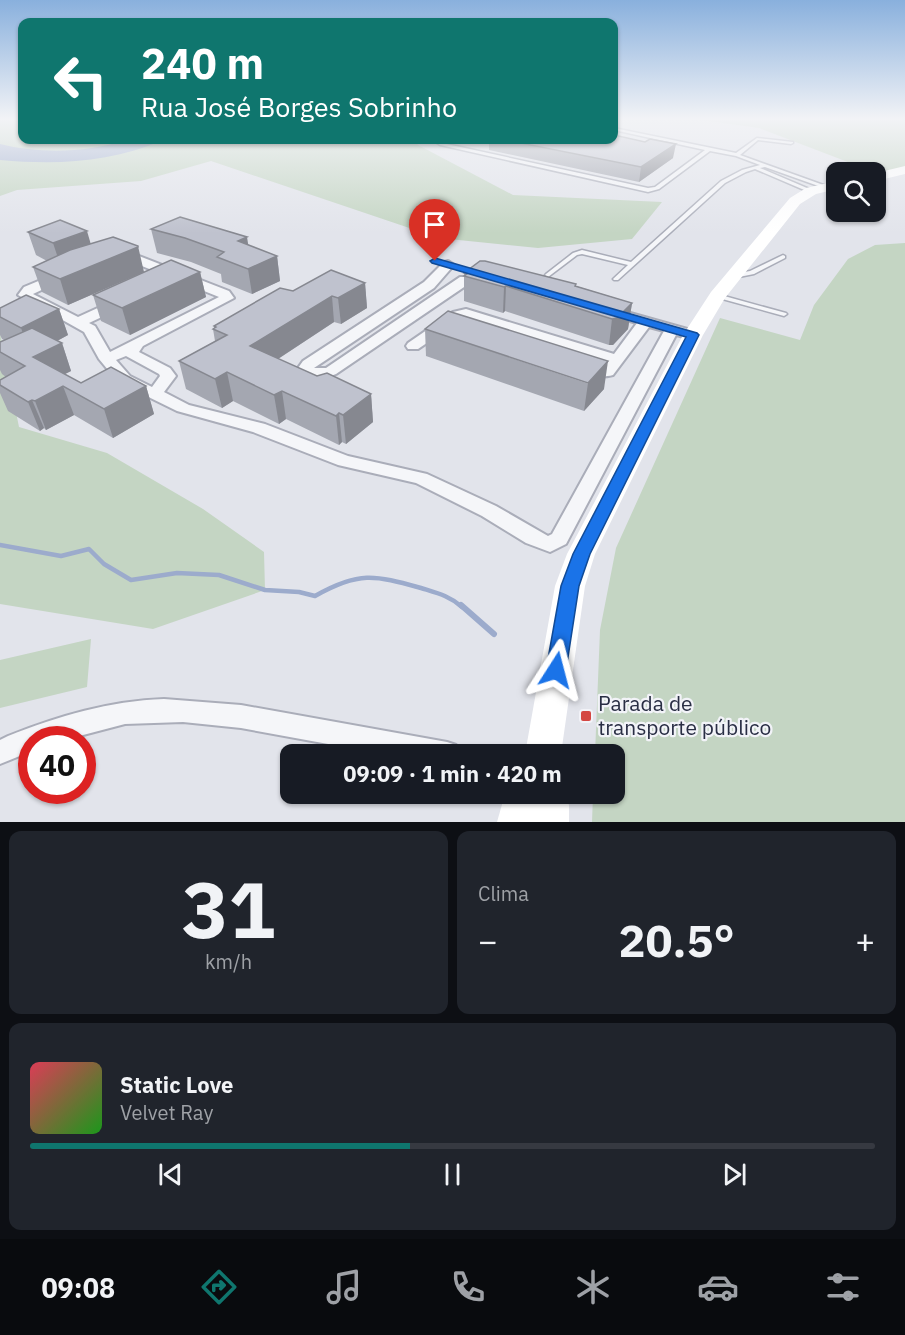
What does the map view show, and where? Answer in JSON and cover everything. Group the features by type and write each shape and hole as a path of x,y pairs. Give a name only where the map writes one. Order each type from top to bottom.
{"street":[{"path":"886,175 905,170"},
{"path":"69,272 29,290 25,295 74,320 96,337 107,359 124,379 183,408 259,428 344,461 421,478 489,511 533,538 550,544 559,539 682,332 717,296 777,221 807,193 826,188"},
{"path":"107,359 227,298 224,294 125,253 108,256"},
{"path":"465,280 331,371 323,374 309,372 306,368 308,364 429,285 442,263 480,274"},
{"path":"154,283 173,274"},
{"path":"429,285 448,292"},
{"path":"74,320 129,294"},
{"path":"600,309 682,332"},
{"path":"413,346 461,313 472,314 618,360"},
{"path":"575,365 605,373 618,360 646,321"},
{"path":"446,323 468,330"},
{"path":"545,744 570,586 581,554 682,332"},
{"path":"138,343 131,353 165,371 168,376 155,393"},
{"path":"0,752 47,732 95,718 142,711 186,709 229,714 392,744"},
{"path":"516,822 520,804"},
{"path":"549,804 550,822"}],"lane":[{"path":"496,156 648,190 657,188 699,156"},
{"path":"733,156 807,193"},
{"path":"741,156 826,184"},
{"path":"616,279 723,182 755,167 766,165"},
{"path":"548,276 575,254 582,252 632,264"},
{"path":"733,276 752,273 783,257"},
{"path":"717,296 784,314"}],"green space":[{"path":"0,156 440,156 513,195 662,202 632,239 538,248 439,238 211,161 141,181 17,190 0,196"},
{"path":"833,156 905,156 905,168 886,174 886,162 848,162"},
{"path":"905,243 905,822 592,822 593,804 625,804 625,744 595,744 600,630 616,548 720,318 800,340 814,305 848,259 875,245"},
{"path":"0,333 19,427 107,453 203,509 264,552 265,590 153,629 0,604"},
{"path":"91,639 87,687 0,708 0,660"}],"water":[{"path":"0,156 111,156 62,162 0,160"}],"building":[{"path":"587,156 657,156 641,167"},
{"path":"180,217 247,237 238,241 277,256 248,269 217,257 224,252 151,229"},
{"path":"60,220 87,231 53,243 28,232"},
{"path":"113,237 138,247 60,279 33,267 70,250"},
{"path":"171,260 200,272 122,308 93,295"},
{"path":"480,261 576,284 575,286 632,303 617,318 612,319 506,286 464,276 467,274 464,273"},
{"path":"331,270 365,283 338,298 332,296 250,346 317,376 327,373 371,394 343,415 339,413 336,416 282,391 274,395 227,372 215,379 179,361 227,335 213,329 216,327 214,326 280,288 293,291"},
{"path":"26,295 59,309 21,328 0,317 0,308"},
{"path":"448,311 608,361 588,383 425,329"},
{"path":"32,328 62,343 33,357 81,383 111,367 146,386 104,409 63,386 35,401 28,402 0,385 0,380 25,366 0,352 0,342"}],"waterway":[{"path":"0,545 61,556 89,549 104,564 131,580 177,573 219,575 265,590 299,592 315,596 344,582 378,578 438,593 462,607"},
{"path":"461,605 494,634"}],"place":[{"name":"Parada de transporte público","path":"586,716"}],"route":[{"path":"435,261 693,335 646,431 581,554 570,586 556,670"}]}
